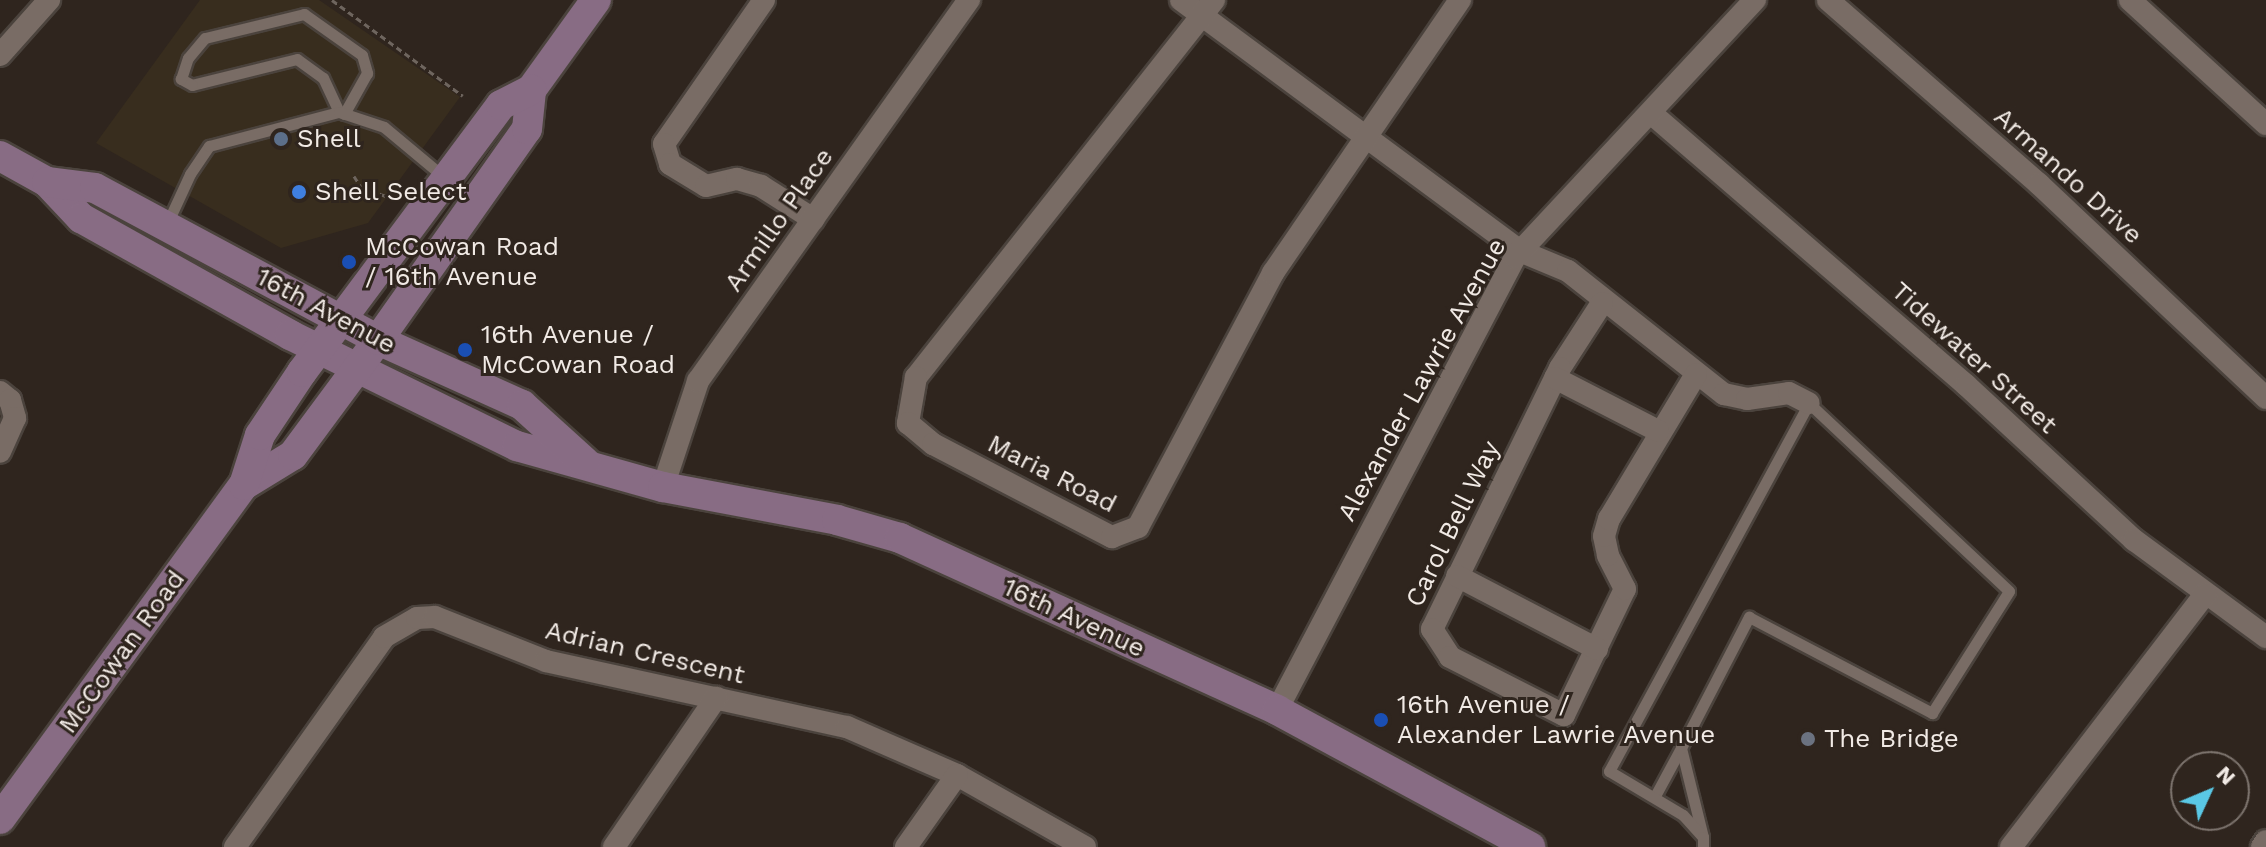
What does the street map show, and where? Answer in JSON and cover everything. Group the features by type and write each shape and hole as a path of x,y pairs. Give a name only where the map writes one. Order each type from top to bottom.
{"main road":[{"name":"McCowan Road","path":"0,819 244,485 260,435 319,349 449,180 501,105 531,90 596,0"},
{"name":"McCowan Road","path":"244,485 293,455 357,369 527,129 531,90"},
{"name":"16th Avenue","path":"0,156 47,182 81,218 357,369 517,446 663,487 823,517 900,538 1277,710 1530,847"},
{"name":"16th Avenue","path":"47,182 95,188 378,340 522,405 590,466"}],"street":[{"path":"0,55 49,0"},
{"path":"764,0 664,144 670,164 706,186 737,179 761,186 813,219"},
{"name":"Armillo Place","path":"663,487 698,381 969,0"},
{"path":"1181,0 1208,8 1363,135 1520,251 1568,271 1602,303 1696,374 1736,398 1789,393 1809,403"},
{"name":"Maria Road","path":"1208,8 916,377 908,423 933,444 1112,537 1138,527 1273,273 1363,135 1460,0"},
{"name":"Alexander Lawrie Avenue","path":"1277,710 1520,251 1755,0"},
{"name":"Armando Drive","path":"1828,0 2039,184 2266,398"},
{"path":"2130,0 2266,124"},
{"name":"Tidewater Street","path":"1651,113 1966,385 2100,512 2266,637"},
{"name":"Carol Bell Way","path":"1597,649 1564,715 1450,657 1432,629 1555,378 1602,303"},
{"path":"1457,576 1597,649 1625,589 1608,555 1604,536 1609,519 1658,431 1696,374"},
{"path":"1555,378 1658,431"},
{"path":"0,392 10,400 15,418 0,452"},
{"path":"2011,847 2205,594"},
{"name":"Adrian Crescent","path":"235,847 384,637 417,618 435,617 546,661 847,727 957,775 1085,847"},
{"path":"614,847 716,698"},
{"path":"906,847 957,775"},
{"path":"2262,847 2266,841"}],"lane":[{"path":"304,14 362,55 367,73 341,113 323,78 297,59 192,85 181,79 188,58 205,38 304,14"},
{"path":"166,226 190,174 209,146 341,113 384,127 449,180"},
{"path":"1655,796 1749,617 1932,713 2009,591 1809,403 1609,771 1683,815 1703,842"},
{"path":"1681,748 1703,842"}],"path":[{"path":"332,0 463,96"},
{"path":"354,176 361,187 389,197"}],"shaded area":[{"path":"200,0 319,0 460,97 368,223 281,248 96,143"}],"place":[{"name":"Shell","path":"281,139"},
{"name":"Shell Select","path":"299,192"},
{"name":"McCowan Road / 16th Avenue","path":"349,262"},
{"name":"16th Avenue / McCowan Road","path":"465,350"},
{"name":"16th Avenue / Alexander Lawrie Avenue","path":"1381,720"},
{"name":"The Bridge","path":"1808,739"}]}
